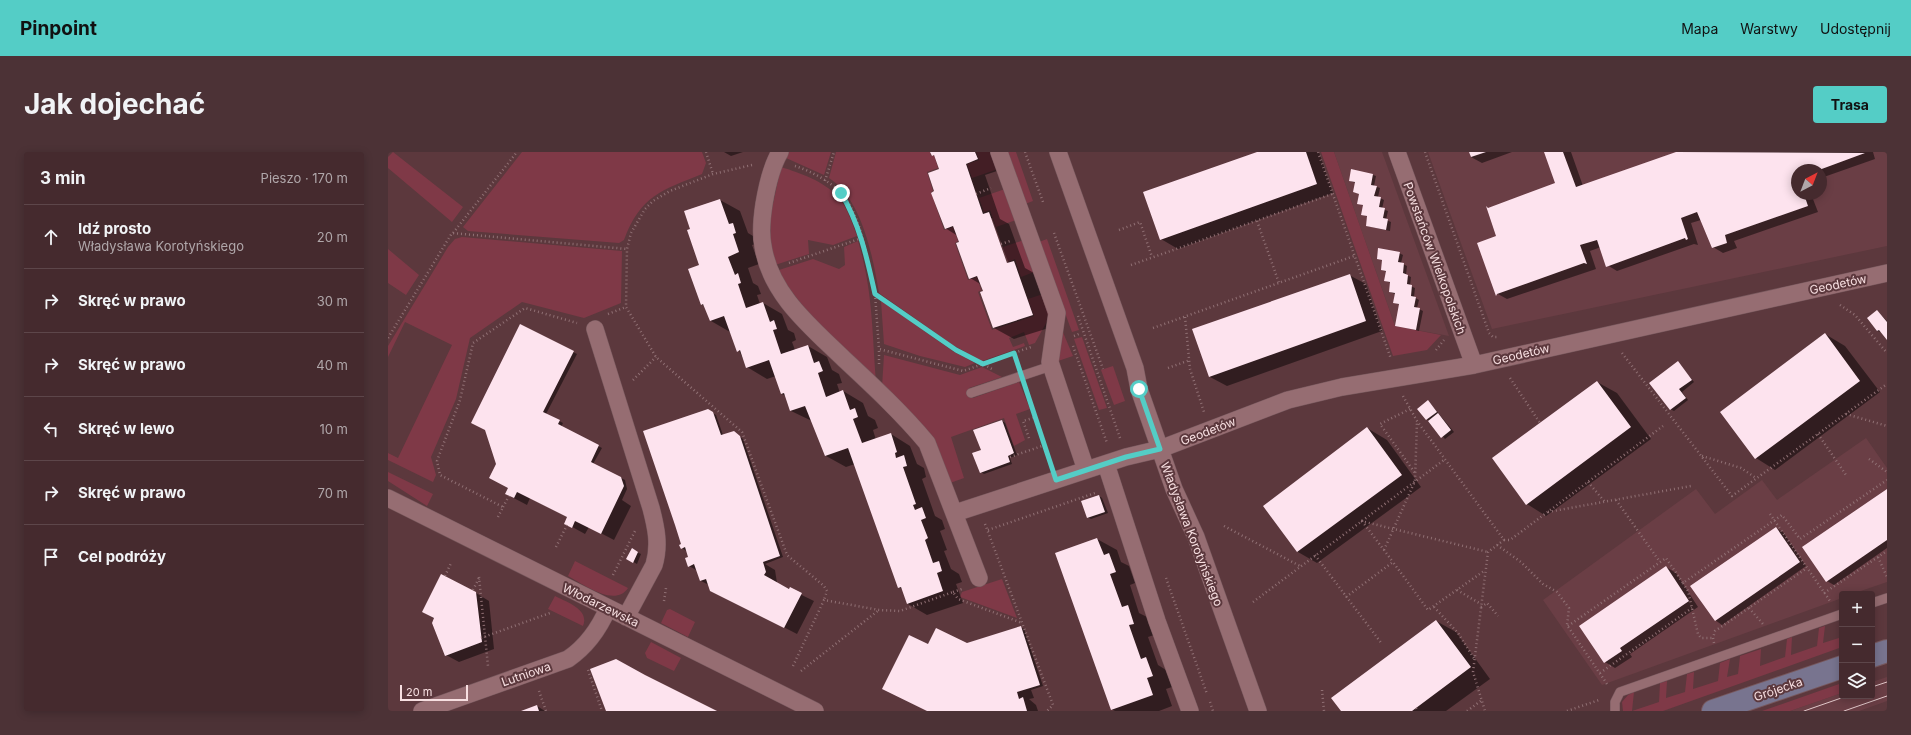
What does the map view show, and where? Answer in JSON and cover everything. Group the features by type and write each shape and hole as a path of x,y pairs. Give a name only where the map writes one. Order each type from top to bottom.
{"main road":[{"path":"1875,655 1887,651"},
{"name":"Grójecka","path":"1714,711 1839,668"}],"street":[{"path":"998,152 1057,313 1050,364 1086,470"},
{"name":"Władysława Korotyńskiego","path":"1058,152 1135,368 1139,389 1178,501 1196,537 1258,711"},
{"name":"Powstańców Wielkopolskich","path":"1397,152 1474,365"},
{"path":"778,156 767,189 762,220 763,247 770,269 783,294 805,322 879,392 914,427 927,443 979,578"},
{"name":"Geodetów","path":"955,513 1086,470 1160,449 1288,400 1350,385 1474,365 1887,273"},
{"path":"587,326 651,508 656,532 657,549 654,564 626,617"},
{"path":"1106,464 1112,487 1190,711"},
{"name":"Włodarzewska","path":"388,498 815,711"},
{"name":"Lutniowa","path":"422,711 568,659 576,653 592,636 608,608"}],"lane":[{"path":"971,393 1022,376 1050,364"},
{"path":"1875,602 1887,598"},
{"path":"1615,711 1615,702 1620,692 1839,615"}],"path":[{"path":"388,338 452,233 517,152"},
{"path":"706,152 713,174"},
{"path":"826,181 834,152"},
{"path":"1025,152 1043,202"},
{"path":"1318,152 1392,362"},
{"path":"1425,152 1489,333 1496,338 1504,336"},
{"path":"792,666 827,591 824,586 787,556 742,432 656,357 626,307 627,248 631,233 638,220 653,201 670,191 713,174 778,156 826,181 841,193 852,212 862,238 875,294 879,349 879,392"},
{"path":"1131,265 1332,194"},
{"path":"1257,221 1279,283"},
{"path":"1119,230 1140,222 1152,257"},
{"path":"452,233 627,248"},
{"path":"1054,233 1103,369"},
{"path":"770,269 862,238"},
{"path":"1153,328 1354,256"},
{"path":"875,294 956,350 983,364"},
{"path":"1839,305 1855,315 1887,353"},
{"path":"606,314 626,307"},
{"path":"503,507 440,475 437,461 460,400 472,343 525,308 587,326"},
{"path":"1185,317 1190,370 1206,417"},
{"path":"879,349 963,371 1053,339"},
{"path":"1072,344 1110,451 1106,464"},
{"path":"1622,351 1732,496 1887,384"},
{"path":"1014,353 1056,480"},
{"path":"1168,368 1190,360"},
{"path":"1507,374 1540,423"},
{"path":"1400,390 1417,421 1444,460 1504,540"},
{"path":"1410,409 1380,424 1415,473"},
{"path":"1846,414 1887,426"},
{"path":"1029,438 1023,421 1036,417"},
{"path":"1384,550 1416,481 1417,421"},
{"path":"1485,711 1474,672 1488,552 1504,540 1510,540 1663,426"},
{"path":"1818,434 1846,475"},
{"path":"1010,457 1045,445"},
{"path":"1701,456 1741,468 1756,478"},
{"path":"1869,459 1887,472"},
{"path":"1253,602 1444,460"},
{"path":"1683,583 1782,515 1800,539 1886,481"},
{"path":"1588,482 1605,502"},
{"path":"1546,513 1691,486"},
{"path":"988,530 1112,487"},
{"path":"498,517 509,496"},
{"path":"1616,500 1660,562"},
{"path":"978,505 1053,705 1047,711"},
{"path":"1770,514 1832,605"},
{"path":"1361,521 1488,552"},
{"path":"1361,521 1394,562 1428,610 1485,571"},
{"path":"556,547 567,525"},
{"path":"1224,526 1300,566"},
{"path":"1497,545 1521,562 1543,584 1557,592 1569,608 1568,626 1608,685"},
{"path":"1824,593 1887,551"},
{"path":"1315,555 1382,644"},
{"path":"1878,557 1887,578"},
{"path":"1568,626 1666,558 1688,591 1698,634 1701,638 1713,638"},
{"path":"1346,597 1394,562"},
{"path":"444,576 451,564"},
{"path":"1715,647 1713,638 1715,631 1807,568"},
{"path":"1166,576 1213,711"},
{"path":"473,590 479,577 490,686"},
{"path":"1457,590 1481,605"},
{"path":"824,600 879,610 900,611 953,592 958,599 1022,622"},
{"path":"1481,605 1487,603 1498,616"},
{"path":"1434,607 1458,633 1476,661"},
{"path":"1600,673 1692,608"},
{"path":"1749,608 1767,629"},
{"path":"801,671 879,610"},
{"path":"481,638 550,613"},
{"path":"479,620 483,619"},
{"path":"591,663 587,669 602,711"},
{"path":"1322,690 1324,711"},
{"path":"1567,711 1620,692"},
{"path":"1467,711 1482,700"}],"shaded area":[{"path":"393,152 463,207 452,222 388,168 388,157"},
{"path":"522,152 702,152 706,163 702,174 664,190 645,204 637,213 630,225 624,240 619,243 468,231 463,227"},
{"path":"789,152 831,152 824,175 786,158"},
{"path":"836,152 930,152 931,156 934,155 938,168 927,172 933,191 931,192 944,230 953,227 958,241 955,243 968,280 977,277 981,290 978,292 992,330 1034,316 1028,299 1043,294 1050,316 1035,343 1029,345 1024,332 1009,338 1013,347 1024,343 1025,346 982,361 953,345 879,293 869,246 858,214 840,187 829,178"},
{"path":"976,152 992,152 998,169 972,178 967,164 979,160"},
{"path":"1007,152 1016,152 1033,201 1025,204"},
{"path":"1321,152 1334,152 1395,326 1441,335 1427,350 1393,356"},
{"path":"1334,152 1382,152 1449,336 1395,326"},
{"path":"1428,152 1887,152 1887,246 1492,329"},
{"path":"781,167 811,178 832,191 844,205 857,236 833,245 808,240 809,254 775,265 770,240 771,213"},
{"path":"1005,189 1016,220 996,227 990,210 984,212 979,198"},
{"path":"462,237 622,251 621,303 584,318 522,302 470,338 456,399 431,457 436,475 433,482 388,460 388,453 398,458 452,345 405,322 388,357 388,346 448,247 455,239"},
{"path":"1047,239 1079,330 1072,332 1039,242"},
{"path":"1024,240 1034,272 1021,277 1015,259 1008,262 1003,247"},
{"path":"858,241 867,277 873,328 876,381 812,316 779,273 779,270 813,259 839,269 845,265 844,247"},
{"path":"388,249 419,275 406,295 388,283"},
{"path":"881,301 954,352 975,363 965,367 920,356 884,344"},
{"path":"1062,330 1073,356 1058,361"},
{"path":"1082,337 1107,408 1099,410 1074,339"},
{"path":"884,355 960,375 982,367 1002,377 969,388 973,398 1019,382 1030,409 1016,414 1025,440 1014,446 1004,418 951,437 964,478 950,483 882,387"},
{"path":"1113,366 1125,401 1114,405 1101,370"},
{"path":"1866,438 1887,468 1887,582 1861,591 1839,591 1839,599 1602,685 1543,600 1696,489 1715,514 1762,480 1777,500"},
{"path":"388,472 433,494 427,506 388,481"},
{"path":"575,561 628,588 622,594 615,596 590,589 568,576"},
{"path":"1002,579 1017,618 960,597 962,592"},
{"path":"555,596 576,607 580,611 584,620 583,626 548,609"},
{"path":"670,609 695,622 688,637 661,623 667,610"},
{"path":"1825,626 1823,643 1839,638 1839,648 1663,711 1632,711 1659,702 1660,683 1667,681 1666,698 1685,692 1687,674 1694,672 1693,689 1718,681 1720,663 1730,659 1727,677 1738,674 1740,656 1761,649 1760,666 1785,657 1787,639 1792,637 1791,655 1817,646 1819,628"},
{"path":"651,642 681,658 674,671 647,658 645,653"},
{"path":"1887,677 1887,701 1859,711 1790,711 1839,694 1839,699 1875,699 1875,681"},
{"path":"1839,684 1839,694 1790,711 1762,711"},
{"path":"1634,692 1632,711 1623,711 1622,702 1628,695"}],"building":[{"path":"930,152 975,152 978,159 966,164 983,214 989,212 1007,263 1014,261 1033,315 993,328 980,292 983,291 977,276 969,279 956,243 959,242 953,226 945,229 931,193 934,191 928,173 939,169 934,155 932,156"},
{"path":"1257,152 1306,152 1317,184 1160,240 1143,192"},
{"path":"1469,152 1486,152 1471,157"},
{"path":"1544,152 1563,152 1576,187 1676,152 1865,153 1827,167 1827,164 1791,164 1791,200 1806,200 1808,206 1725,235 1727,243 1712,248 1697,212 1681,218 1688,239 1686,240 1685,238 1606,267 1597,240 1580,245 1587,264 1584,263 1497,294 1496,296 1477,243 1496,236 1486,206 1488,208 1555,183"},
{"path":"1351,169 1373,174 1371,185 1377,186 1374,196 1381,197 1379,207 1385,208 1383,218 1388,219 1386,230 1366,226 1367,216 1361,215 1363,205 1357,204 1359,194 1353,192 1355,182 1349,181"},
{"path":"720,199 729,224 733,223 736,233 733,234 739,252 728,257 735,275 738,273 741,283 738,284 746,308 763,302 770,322 774,320 777,329 773,330 781,354 808,345 814,363 819,361 823,371 818,373 826,397 843,390 850,410 855,408 858,417 853,419 862,443 891,433 897,452 895,453 896,458 904,455 907,466 903,467 916,504 913,505 915,510 922,507 926,518 921,520 928,538 925,540 933,563 939,561 942,571 937,573 943,591 907,604 901,587 898,588 848,448 825,456 805,406 790,411 784,393 781,394 769,360 746,368 740,350 737,352 724,316 710,321 703,304 701,305 688,269 699,265 687,230 690,229 684,211"},
{"path":"1378,248 1400,252 1398,262 1404,263 1403,273 1408,275 1407,284 1412,285 1411,296 1416,297 1414,307 1420,308 1416,330 1395,326 1399,304 1393,303 1395,293 1389,292 1390,282 1384,281 1386,271 1381,270 1382,260 1377,259"},
{"path":"1350,274 1366,321 1209,377 1192,329"},
{"path":"1877,310 1887,322 1887,340 1879,330 1877,331 1867,318"},
{"path":"520,324 574,351 543,412 560,420 558,424 599,445 591,462 621,477 624,486 601,534 575,521 572,528 564,524 567,517 517,492 514,498 505,494 508,488 489,478 496,464 485,430 471,423"},
{"path":"1825,333 1860,381 1755,459 1720,412"},
{"path":"1678,361 1692,380 1679,389 1686,398 1670,410 1649,383"},
{"path":"1597,381 1631,427 1526,505 1492,458"},
{"path":"1428,400 1437,412 1426,420 1417,409"},
{"path":"708,409 713,412 721,435 734,431 740,436 780,556 763,562 766,572 764,575 789,589 790,587 802,593 784,628 710,591 706,579 700,581 694,564 688,567 685,558 688,557 685,547 681,549 679,545 681,544 675,525 643,431"},
{"path":"1438,413 1451,430 1441,438 1428,421"},
{"path":"1002,420 1014,453 1008,456 1010,462 980,473 972,453 981,450 973,430"},
{"path":"1367,427 1402,475 1297,552 1263,506"},
{"path":"1887,489 1887,540 1826,582 1802,547"},
{"path":"1099,495 1105,512 1087,518 1081,501"},
{"path":"1776,527 1800,562 1715,621 1690,586"},
{"path":"1097,538 1104,555 1109,553 1116,572 1110,574 1122,607 1128,605 1134,624 1129,625 1141,659 1146,657 1153,676 1147,678 1153,695 1111,710 1055,553"},
{"path":"632,548 638,552 633,563 626,559"},
{"path":"1666,566 1689,601 1620,648 1622,651 1604,663 1579,626"},
{"path":"441,574 476,592 482,642 445,656 432,623 434,618 422,612"},
{"path":"1436,620 1471,667 1412,711 1341,711 1331,698"},
{"path":"1021,626 1040,685 1017,692 1019,699 1023,697 1027,711 927,711 882,689 909,635 928,644 936,628 967,643"},
{"path":"616,659 717,711 606,711 590,669"},
{"path":"537,705 539,711 521,711"}],"tram line":[{"path":"1875,686 1887,682"},
{"path":"1844,711 1887,696"},
{"path":"1804,711 1839,699"}],"route":[{"path":"841,193 852,212 862,238 875,294 956,350 983,364 1014,353 1056,480 1126,457 1160,449 1139,389"}]}
